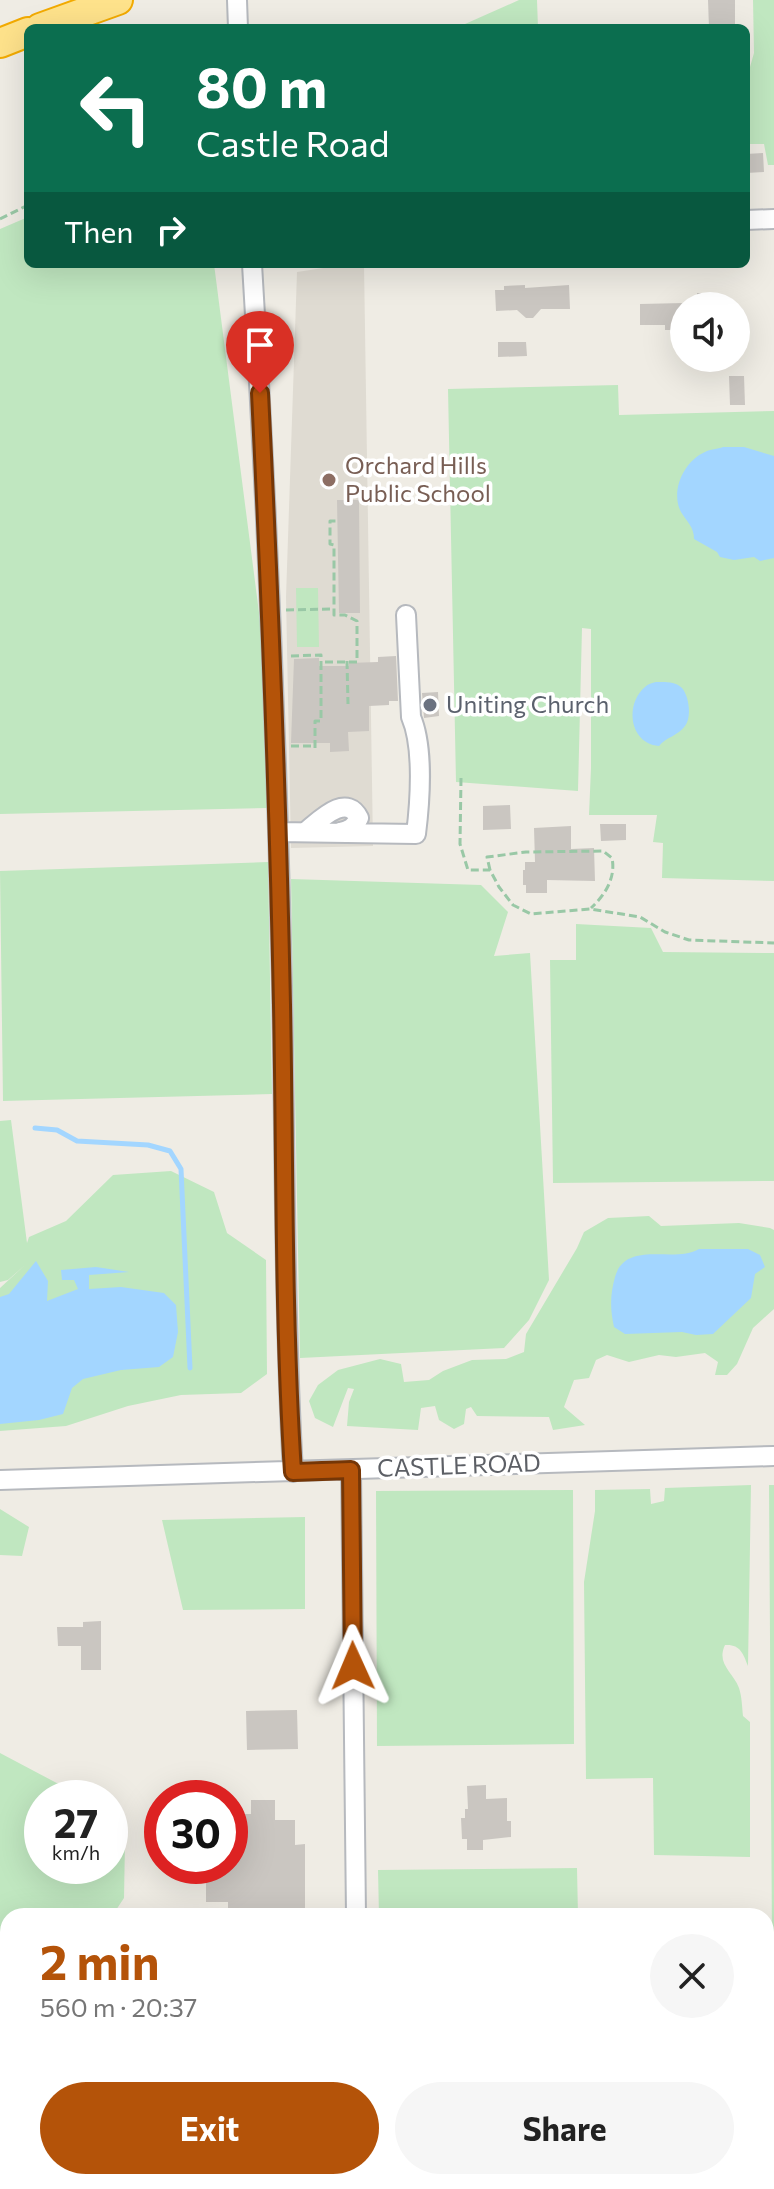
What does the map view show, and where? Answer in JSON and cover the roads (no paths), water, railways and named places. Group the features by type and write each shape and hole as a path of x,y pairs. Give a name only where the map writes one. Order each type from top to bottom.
{"highway":[{"path":"51,24 118,0"},
{"path":"0,43 24,34"}],"street":[{"path":"750,220 774,219"},
{"path":"252,268 274,679 288,1392 293,1472"},
{"path":"278,832 416,834 421,795 416,728 411,717 406,615"},
{"path":"305,832 328,804 356,811 359,818 356,825 334,833"},
{"name":"CASTLE ROAD","path":"0,1480 774,1456"},
{"path":"351,1470 356,1908"}],"water":[{"path":"723,447 744,447 774,456 774,558 760,561 754,557 734,560 720,557 717,552 694,539 681,512 677,495 685,469 697,456"},
{"path":"656,682 679,686 689,707 685,726 659,746 649,744 642,738 633,722 638,695 646,686"},
{"path":"699,1249 748,1249 760,1255 765,1267 755,1274 751,1298 713,1334 625,1334 614,1327 611,1296 621,1266 640,1255 689,1253"},
{"path":"36,1261 48,1281 47,1301 78,1289 74,1280 62,1280 61,1270 96,1267 129,1272 89,1275 89,1289 121,1287 164,1293 176,1305 178,1332 173,1357 159,1367 121,1370 83,1379 72,1388 63,1414 0,1424 0,1297 9,1294"}],"waterway":[{"path":"35,1128 57,1130 77,1141 148,1145 170,1151 181,1169 190,1368"}],"place":[{"name":"Orchard Hills Public School","path":"329,480"},
{"name":"Uniting Church","path":"430,705"}]}
